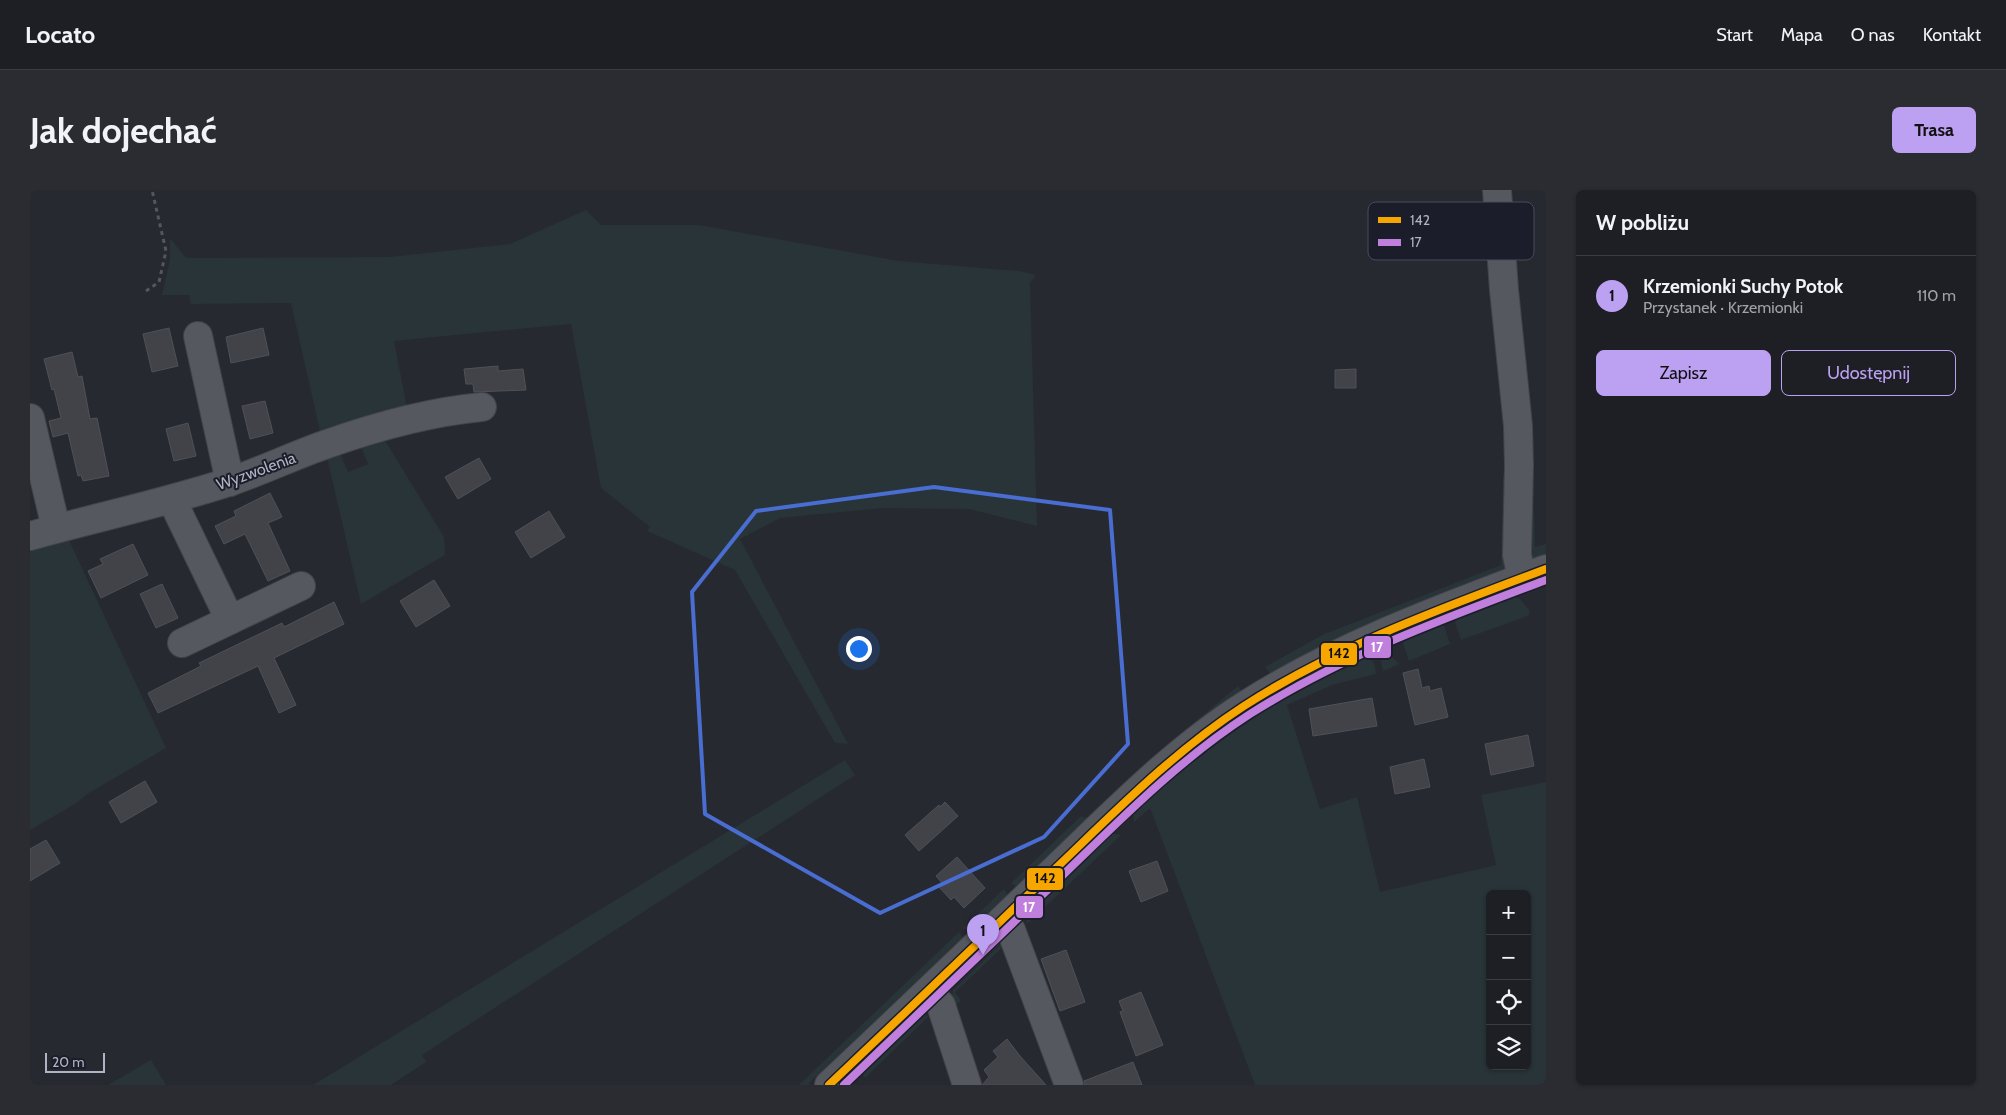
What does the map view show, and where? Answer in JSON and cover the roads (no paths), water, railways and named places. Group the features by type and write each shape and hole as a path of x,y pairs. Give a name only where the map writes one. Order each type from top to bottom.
{"street":[{"path":"829,1085 1148,782 1208,732 1243,707 1279,685 1358,643 1534,574 1517,555 1518,426 1502,260"},
{"path":"198,336 230,482"},
{"name":"Wyzwolenia","path":"30,536 172,500 230,482 327,444 418,416 482,407"},
{"path":"30,418 56,528"},
{"path":"172,500 230,620"},
{"path":"182,643 300,586"},
{"path":"1003,920 1011,930 1069,1085"},
{"path":"929,991 941,1005 967,1085"}],"place":[{"name":"Krzemionki Suchy Potok","path":"983,955"}]}
